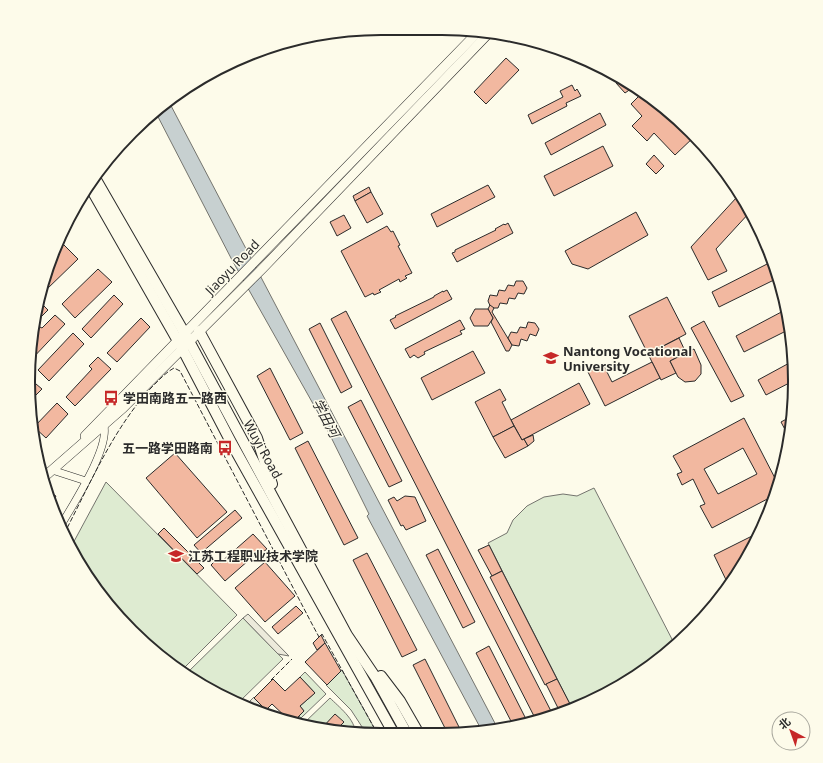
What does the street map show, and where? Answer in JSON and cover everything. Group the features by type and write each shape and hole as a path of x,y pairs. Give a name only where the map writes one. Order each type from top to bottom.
{"main road":[{"name":"Wuyi Road","path":"98,183 184,341 232,444 391,728"},
{"name":"Wuyi Road","path":"92,190 184,341 280,507 347,635 376,678 404,728"},
{"path":"199,331 257,438 280,507"},
{"path":"347,635 400,701 416,728"}],"street":[{"name":"Jiaoyu Road","path":"52,470 240,284 263,268 451,65 474,37"},
{"name":"Jiaoyu Road","path":"52,470 104,426 184,341 199,331 240,284 258,258 451,65 484,38"},
{"path":"64,520 101,451 106,434 104,426"},
{"path":"48,474 52,470 86,481"}],"green space":[{"path":"106,482 237,615 185,667 136,627 93,574 74,541"},
{"path":"594,488 672,640 634,670 615,682 570,704 488,543 507,533 513,520 527,506 544,497 563,494 577,496"},
{"path":"243,618 283,659 242,699 208,682 190,670"},
{"path":"342,670 374,728 362,727 351,710 326,685"},
{"path":"305,672 326,694 301,718 299,716 304,711 300,706 315,693 300,677"},
{"path":"330,698 350,718 354,727 336,725 308,720"}],"shaded area":[{"path":"248,614 289,656 278,654 243,618"},
{"path":"254,697 264,708 249,702"}],"water":[{"name":"学田河","path":"171,107 495,724 479,726 367,516 369,514 325,425 232,260 158,117"}],"building":[{"path":"506,58 519,70 486,104 474,92"},
{"path":"617,82 629,90 625,93"},
{"path":"572,85 575,91 577,89 581,96 566,103 567,106 532,124 528,115 563,97 560,91"},
{"path":"638,96 670,121 691,140 675,155 654,133 647,141 632,126 642,116 631,104"},
{"path":"600,113 606,125 551,155 545,143"},
{"path":"603,146 613,166 554,196 544,176"},
{"path":"654,155 664,166 656,174 646,164"},
{"path":"488,185 495,197 437,227 431,214"},
{"path":"369,187 371,192 355,201 353,196"},
{"path":"371,192 383,214 367,223 355,201"},
{"path":"736,198 746,216 716,249 727,271 708,280 691,247"},
{"path":"636,212 648,235 588,269 572,264 565,251"},
{"path":"344,215 351,228 337,236 330,222"},
{"path":"508,223 513,233 457,262 452,253 455,252 455,250"},
{"path":"387,226 391,232 393,231 400,245 398,246 412,273 405,276 407,278 400,282 399,279 379,290 381,292 374,295 373,293 365,297 341,251"},
{"path":"63,244 78,259 48,288 53,270"},
{"path":"768,264 773,281 719,307 712,292"},
{"path":"98,269 112,282 75,318 62,304"},
{"path":"516,281 523,281 527,288 524,294 518,293 515,299 509,298 507,304 500,303 498,308 491,308 488,301 490,295 497,296 499,290 505,291 508,285 514,286"},
{"path":"447,290 452,299 395,329 390,320 396,317 395,316"},
{"path":"114,295 123,304 91,338 82,329"},
{"path":"667,297 686,334 648,354 629,316"},
{"path":"490,305 494,308 492,312 512,345 509,351 506,351 491,322 493,318 488,309"},
{"path":"44,306 48,310 42,316"},
{"path":"475,309 488,309 493,318 488,326 474,326 470,318"},
{"path":"346,311 551,711 534,715 331,319"},
{"path":"781,312 784,332 744,352 736,336"},
{"path":"55,315 65,324 36,354 40,328 42,328"},
{"path":"141,318 150,327 117,362 107,353"},
{"path":"460,320 465,329 460,331 462,334 424,352 425,354 418,358 414,355 410,358 405,349"},
{"path":"704,321 744,396 731,402 691,328"},
{"path":"528,322 535,323 539,329 536,336 530,334 527,341 521,339 519,346 512,345 508,338 511,332 517,333 520,327 526,328"},
{"path":"320,323 352,387 341,393 309,329"},
{"path":"73,333 84,344 49,381 38,370"},
{"path":"679,338 686,353 670,361 676,373 661,380 648,354"},
{"path":"694,349 701,365 701,374 695,381 685,382 678,377 670,361"},
{"path":"473,351 485,373 432,400 421,378"},
{"path":"98,357 111,369 75,406 66,397 92,369 89,366"},
{"path":"652,362 660,378 605,406 588,372 603,364 612,382"},
{"path":"787,364 788,384 766,395 758,380"},
{"path":"270,368 303,433 290,440 257,376"},
{"path":"35,383 42,389 36,395"},
{"path":"579,383 590,404 522,440 511,420"},
{"path":"500,389 506,400 502,402 514,426 493,437 475,402"},
{"path":"361,400 402,481 389,487 348,407"},
{"path":"57,403 68,414 46,438 39,431 38,423"},
{"path":"744,418 774,477 768,499 712,528 700,506 705,504 693,479 682,485 677,474 682,472 673,456","holes":["743,448 757,474 718,494 704,469"]},
{"path":"786,419 785,429 781,422"},
{"path":"514,426 522,440 524,439 528,446 505,458 493,437"},
{"path":"533,435 534,441 528,446 524,439"},
{"path":"308,441 358,538 344,545 295,448"},
{"path":"175,453 227,512 197,538 146,478"},
{"path":"405,496 415,497 426,521 406,530 403,525 401,526 388,500 394,497 397,501"},
{"path":"235,510 242,518 201,553 194,545"},
{"path":"164,528 204,568 197,574 158,534"},
{"path":"253,534 267,549 259,555 257,553 225,581 211,565 217,559 220,563"},
{"path":"751,536 742,555 726,579 714,555"},
{"path":"489,545 502,571 492,576 478,550"},
{"path":"438,549 475,622 463,628 426,555"},
{"path":"367,553 417,650 402,657 353,560"},
{"path":"265,562 295,596 265,622 235,588"},
{"path":"502,571 557,679 545,685 490,577"},
{"path":"296,606 303,613 278,634 272,627"},
{"path":"321,635 325,643 317,650 313,643"},
{"path":"325,643 341,671 327,685 305,662"},
{"path":"489,646 525,717 511,721 476,653"},
{"path":"425,659 459,727 445,728 413,665"},
{"path":"300,677 315,693 300,706 304,711 298,717 282,713 272,704 267,709 264,708 254,698 273,679 285,691"},
{"path":"557,679 570,704 558,708 546,684"},
{"path":"335,714 344,722 341,725 326,723"}],"fence":[{"path":"67,527 103,458 137,404 168,372 174,368 180,371 319,637 322,634 374,728"},
{"path":"271,680 292,659"}],"place":[{"name":"Nantong Vocational University","path":"551,358"},
{"name":"学田南路五一路西","path":"111,398"},
{"name":"五一路学田路南","path":"225,448"},
{"name":"江苏工程职业技术学院","path":"176,556"}]}
